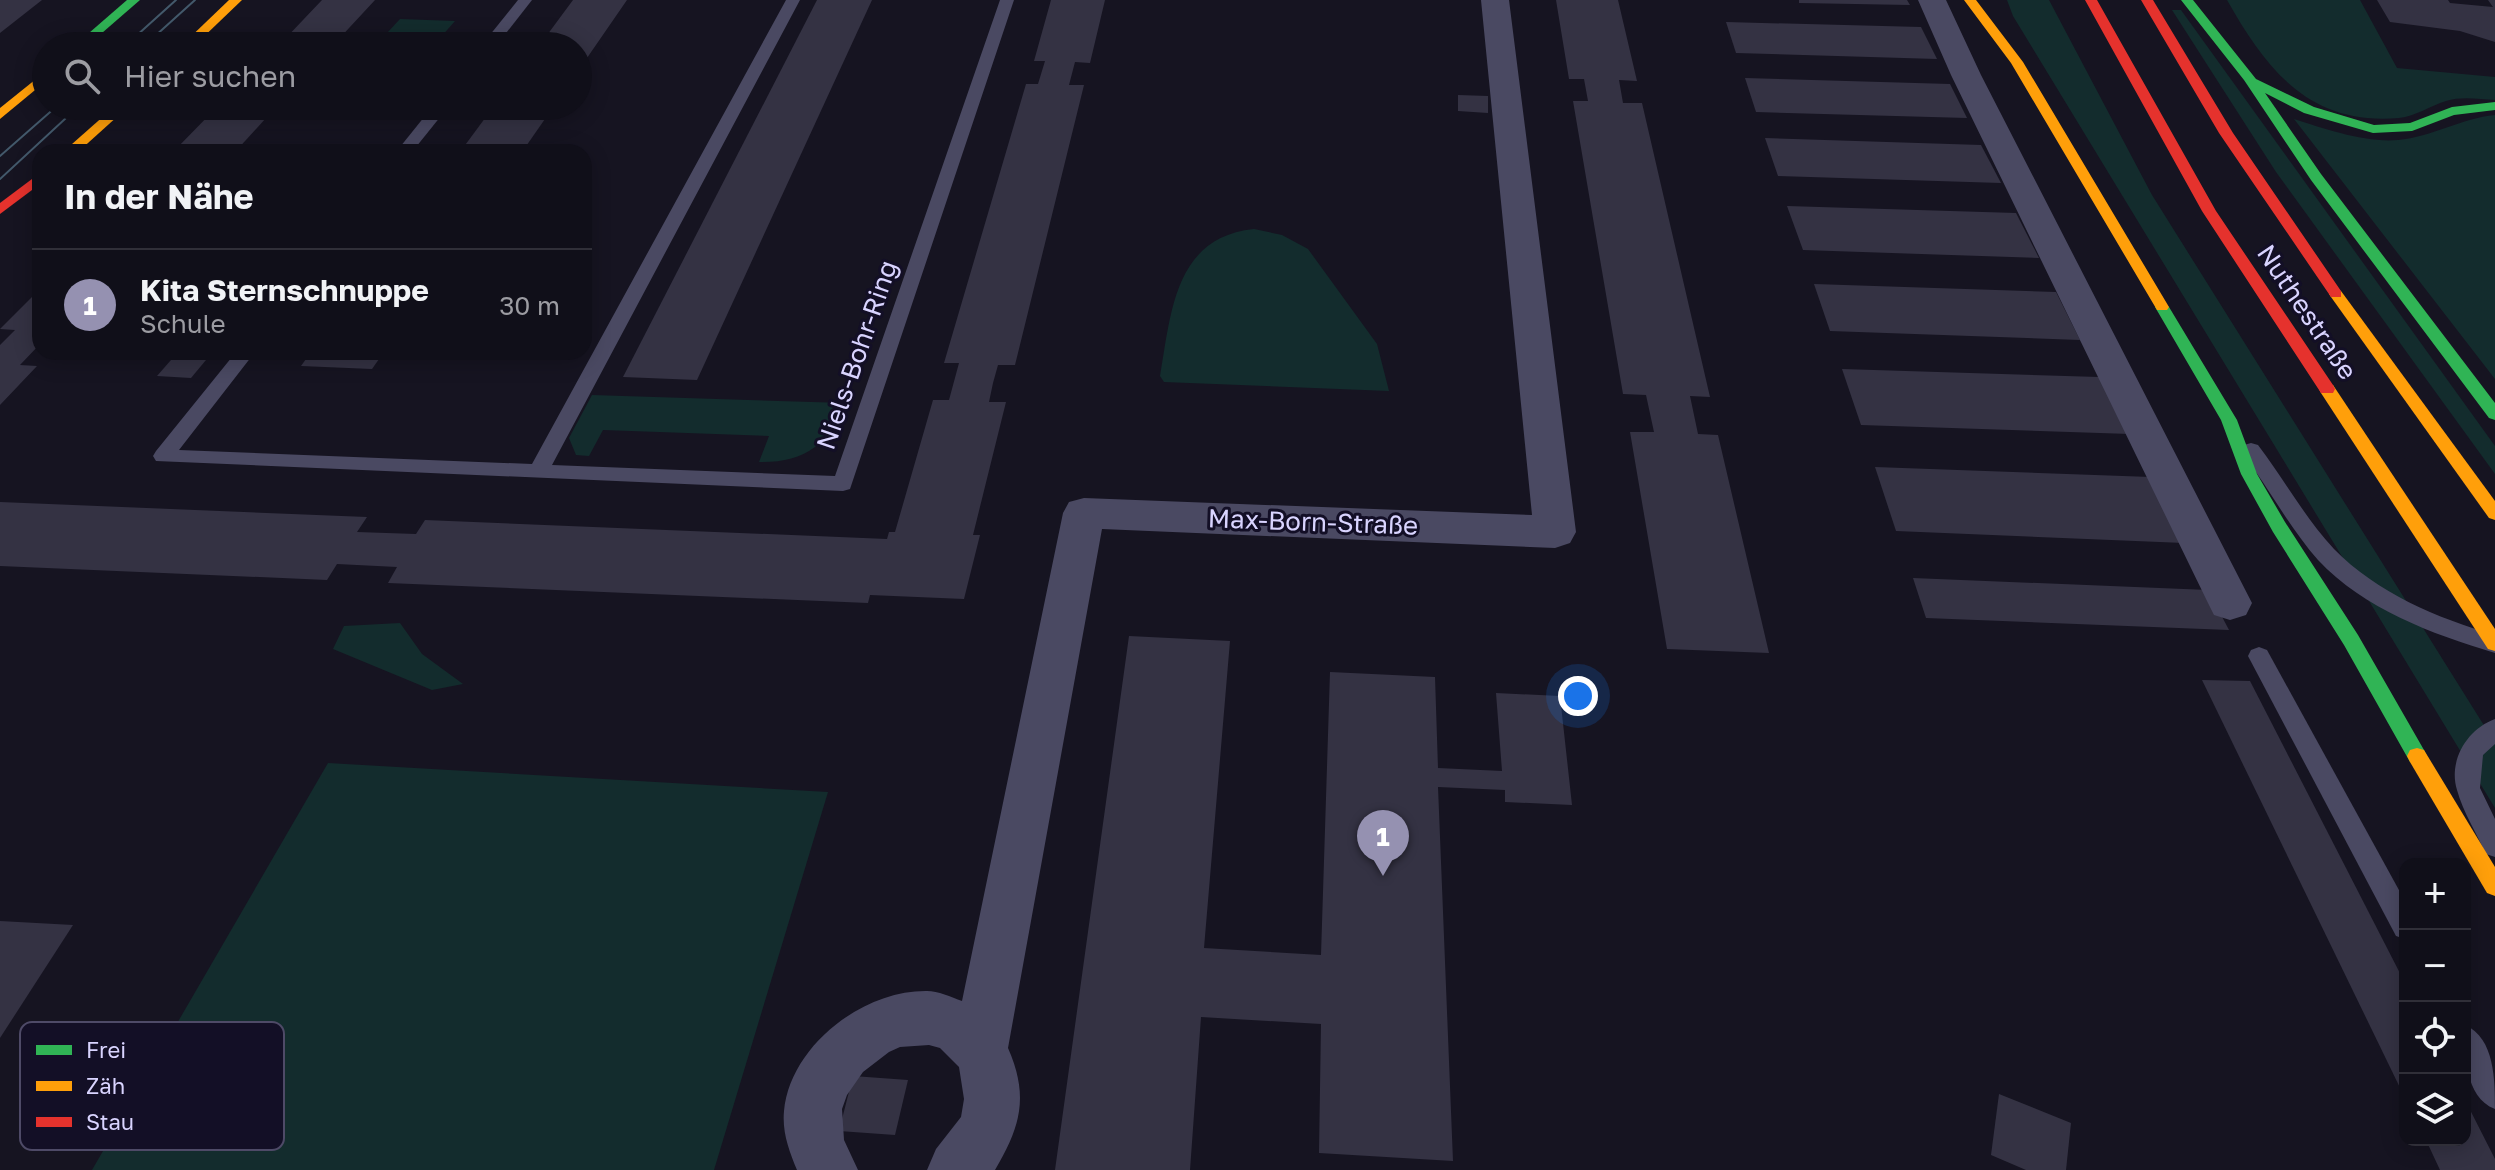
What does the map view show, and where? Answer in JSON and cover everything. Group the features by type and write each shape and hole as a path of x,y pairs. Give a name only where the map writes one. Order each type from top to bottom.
{"main road":[{"path":"96,32 134,0"},
{"path":"202,32 236,0"},
{"path":"1970,0 2017,62 2229,420 2249,474 2351,640 2450,815 2495,886"},
{"name":"Nuthestraße","path":"2091,0 2209,211 2495,644"},
{"name":"Nuthestraße","path":"2147,0 2170,42 2281,214 2495,514"},
{"path":"2187,0 2249,78 2316,177 2495,414"},
{"path":"2209,0 2249,78 2273,94 2326,116 2386,128 2410,128 2451,111 2495,106"},
{"path":"2002,12 2017,62"},
{"path":"0,115 32,87"},
{"path":"79,144 107,120"},
{"path":"0,210 32,184"}],"street":[{"name":"Max-Born-Straße","path":"957,1170 974,1153 989,1122 993,1083 980,1049 1084,513 1555,532 1495,0"},
{"path":"1932,0 1966,75 2230,603"},
{"path":"828,1170 815,1141 813,1109 823,1077 844,1050 870,1030 901,1019 932,1019 961,1029 980,1049"}],"lane":[{"path":"499,32 525,0"},
{"path":"538,472 793,0"},
{"name":"Niels-Bohr-Ring","path":"240,360 163,456 843,484 1007,0"},
{"path":"410,144 430,120"},
{"path":"2229,420 2313,538 2350,575 2370,589 2436,623 2495,644"},
{"path":"2259,656 2399,916"},
{"path":"2495,729 2471,751 2468,788 2482,824 2495,846"},
{"path":"2471,1050 2495,1095"}],"green space":[{"path":"2007,0 2049,0 2152,195 2495,743 2495,808 2013,16"},
{"path":"2227,0 2360,0 2397,68 2495,77 2495,100 2452,99 2399,118 2367,118 2340,113 2315,102 2275,70"},
{"path":"2172,10 2181,10 2495,446 2495,474 2276,172"},
{"path":"400,19 455,21 445,32 388,32"},
{"path":"2495,115 2495,379 2294,119 2346,134 2398,140"},
{"path":"1254,229 1282,235 1308,249 1377,344 1389,391 1164,382 1160,376 1173,304 1192,263 1207,247 1227,235"},
{"path":"592,395 845,403 832,430 823,440 802,455 789,459 759,462 769,436 603,430 589,456 576,455 569,438"},
{"path":"400,623 422,654 463,684 432,690 333,649 344,626"},
{"path":"328,763 828,792 714,1170 92,1170 104,1150 284,1150 284,1022 178,1022"}],"building":[{"path":"0,0 42,0 0,33"},
{"path":"322,0 375,0 345,32 292,32"},
{"path":"573,0 627,0 592,51 592,32 549,32"},
{"path":"817,0 872,0 697,380 623,377"},
{"path":"1051,0 1105,0 1090,63 1075,62 1069,85 1084,85 1015,365 998,365 993,383 989,402 1006,402 973,535 980,535 964,599 870,595 868,603 388,583 397,567 337,564 327,580 0,566 0,502 367,517 357,532 416,534 425,520 887,539 889,532 895,532 933,400 949,400 959,363 944,363 1026,84 1038,84 1045,61 1034,61"},
{"path":"1556,0 1618,0 1637,81 1619,80 1623,103 1642,103 1710,397 1690,396 1698,434 1718,435 1769,653 1667,649 1630,432 1654,432 1646,395 1623,394 1573,101 1588,101 1584,79 1569,79"},
{"path":"1799,0 1907,0 1910,5 1799,3"},
{"path":"2377,0 2448,0 2450,3 2493,7 2488,0 2495,0 2495,42 2460,31 2390,22"},
{"path":"1726,22 1921,27 1937,59 1736,53"},
{"path":"1745,78 1950,84 1967,118 1756,112"},
{"path":"1458,95 1488,96 1488,113 1458,111"},
{"path":"204,120 264,120 242,144 181,144"},
{"path":"484,120 544,120 528,144 466,144"},
{"path":"1765,138 1981,145 2001,183 1778,176"},
{"path":"1787,206 2016,213 2039,258 1803,250"},
{"path":"1814,284 2056,292 2080,340 1830,331"},
{"path":"32,297 32,352 20,365 37,366 0,405 0,345 15,330 0,329"},
{"path":"171,360 206,360 191,378 157,376"},
{"path":"305,360 378,360 372,369 301,366"},
{"path":"1842,369 2099,377 2130,434 1861,425"},
{"path":"1875,467 2151,477 2184,543 1896,531"},
{"path":"1913,578 2208,590 2229,630 1926,618"},
{"path":"1129,636 1230,641 1204,948 1321,955 1330,672 1435,677 1438,768 1502,771 1496,693 1560,696 1572,805 1505,802 1505,790 1438,787 1453,1161 1319,1153 1321,1024 1201,1017 1190,1170 1055,1170"},
{"path":"2202,680 2250,681 2399,971 2399,1086"},
{"path":"0,921 73,925 0,1038"},
{"path":"853,1076 908,1080 895,1135 839,1131"},
{"path":"1999,1094 2071,1123 2066,1170 2026,1170 1991,1155"},
{"path":"2471,1112 2495,1159 2495,1170 2440,1170 2429,1146 2471,1146"}],"tram line":[{"path":"141,32 176,0"},
{"path":"160,32 195,0"},
{"path":"0,156 41,120"},
{"path":"38,144 64,120"},
{"path":"0,179 32,149"}],"traffic: fast":[{"path":"96,32 134,0"},
{"path":"2187,0 2249,78 2316,177 2495,414"},
{"path":"2254,82 2309,110 2373,129 2412,127 2452,111 2495,106"},
{"path":"2162,307 2229,420 2249,474 2279,527 2351,640 2417,756"}],"traffic: slow":[{"path":"202,32 236,0"},
{"path":"1970,0 2017,62 2162,307"},
{"path":"0,115 32,87"},
{"path":"79,144 107,120"},
{"path":"2336,294 2495,514"},
{"path":"2327,389 2495,644"},
{"path":"2417,756 2495,886"}],"traffic: jam":[{"path":"2091,0 2209,211 2327,389"},
{"path":"2147,0 2226,133 2336,294"},
{"path":"0,210 32,184"}],"place":[{"name":"Kita Sternschnuppe","path":"1383,876"}]}
